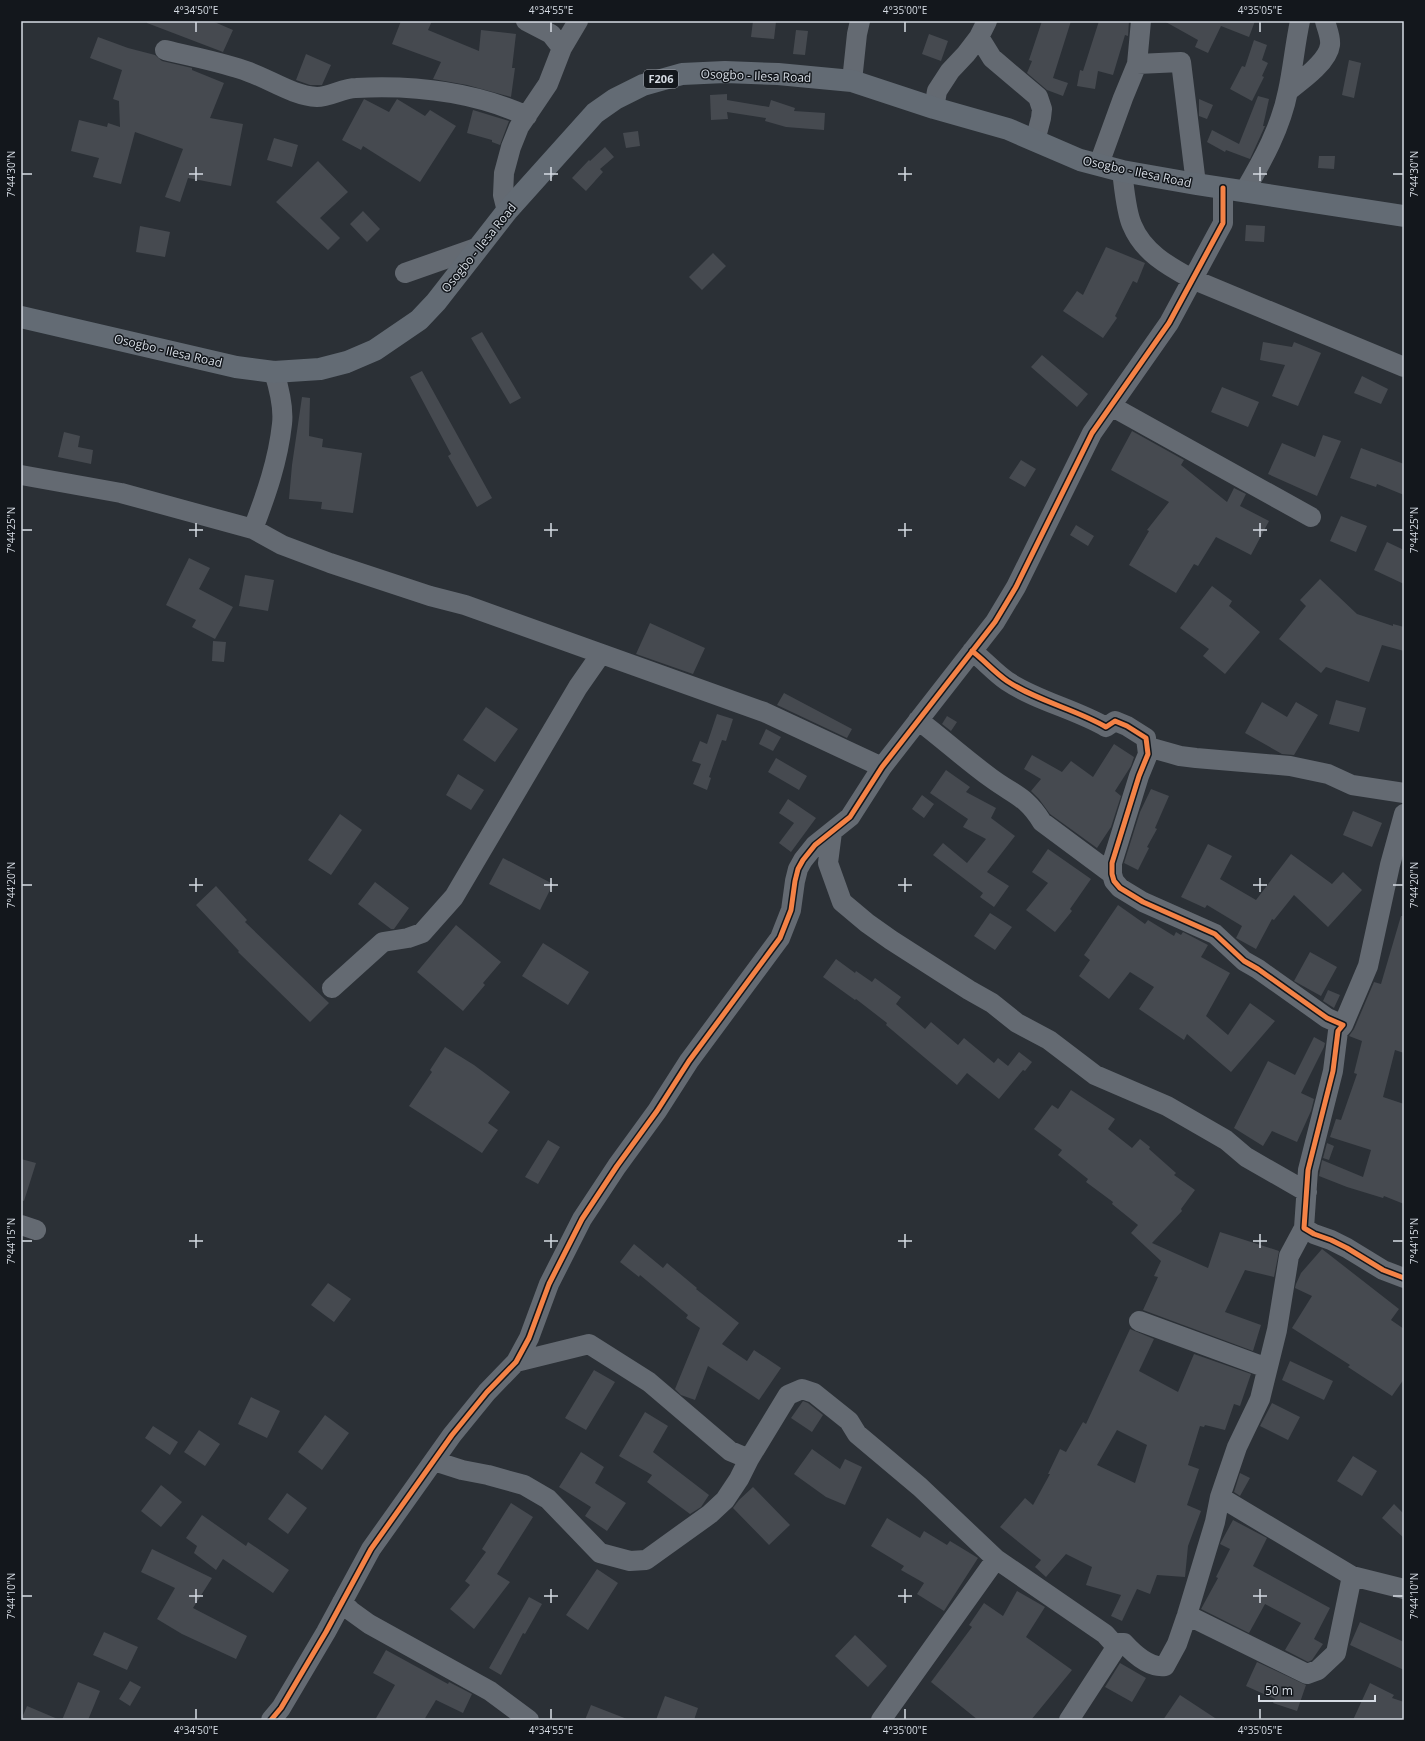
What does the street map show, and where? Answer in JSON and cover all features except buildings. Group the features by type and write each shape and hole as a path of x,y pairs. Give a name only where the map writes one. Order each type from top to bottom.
{"main road":[{"name":"Osogbo - Ilesa Road","path":"21,317 236,367 274,372 320,369 347,362 375,350 419,320 436,302 507,211 596,113 615,99 643,85 682,74 725,72 778,74 852,81 934,108 1008,129 1080,160 1122,171 1244,192 1404,216"}],"street":[{"path":"526,21 551,34 562,48"},
{"path":"507,211 503,195 504,173 519,127 548,84 562,48 578,21"},
{"path":"852,81 857,34 860,21"},
{"path":"1099,164 1122,98 1137,64 1141,21"},
{"path":"1244,192 1263,159 1278,125 1288,92 1300,21"},
{"path":"1294,52 1321,21"},
{"path":"1288,92 1325,58 1330,47 1330,37 1325,21"},
{"path":"934,108 937,91 944,79 983,29"},
{"path":"983,29 992,58 1038,97 1042,109 1036,141"},
{"path":"165,50 194,58 220,62 251,72 300,93 318,97 353,88 382,87 446,92 488,101 527,116"},
{"path":"1137,64 1181,62 1196,184"},
{"path":"1122,171 1131,224 1141,242 1163,263 1192,279 1404,367"},
{"path":"271,1720 281,1708 371,1549 452,1435 477,1404 516,1362 529,1338 548,1284 582,1219 617,1166 657,1111 689,1061 780,938 791,910 798,869 815,845 850,817 882,767 995,622 1016,587 1089,440 1169,323 1223,223 1223,188"},
{"path":"405,273 479,247"},
{"path":"253,528 271,482 283,423 280,392 274,372"},
{"path":"1111,406 1311,517"},
{"path":"21,475 121,494 253,528 282,545 330,563 430,596 465,604 764,712 882,767"},
{"path":"972,651 1007,680 1045,700 1092,719 1106,727 1115,721 1127,726 1146,738 1148,754 1139,776 1112,863 1112,874"},
{"path":"332,988 383,942 408,938 422,933 454,897 578,687 601,654"},
{"path":"918,720 991,779 1023,798 1036,812 1042,822 1112,874 1120,888 1144,902 1215,934 1244,961 1258,969 1327,1018 1343,1025"},
{"path":"1148,747 1185,757 1307,769 1328,774 1352,785 1404,793"},
{"path":"434,1461 462,1470 488,1475 524,1485 548,1499 600,1552 630,1561 646,1560 710,1514 725,1500 739,1479 749,1459 788,1395 802,1389 814,1393 849,1421 857,1434 920,1486 996,1559 1105,1634 1114,1644 1124,1643 1141,1658 1157,1667 1165,1666 1177,1644 1187,1615 1215,1522 1220,1497 1237,1447 1260,1399 1277,1330 1289,1256 1304,1228 1304,1208 1307,1192 1308,1170 1333,1071 1338,1031 1343,1025 1368,966 1390,865 1404,814"},
{"path":"832,832 828,863 842,902 867,923 969,990 992,1003 1017,1023 1049,1040 1095,1075 1167,1106 1226,1140 1246,1157 1307,1192"},
{"path":"1304,1228 1314,1234 1347,1248 1383,1270 1404,1278"},
{"path":"1139,1321 1267,1368"},
{"path":"516,1362 589,1344 649,1382 730,1451 749,1459"},
{"path":"1220,1497 1352,1576 1404,1589"},
{"path":"881,1720 996,1559"},
{"path":"1187,1615 1307,1674 1318,1670 1336,1653 1352,1576"},
{"path":"342,1602 351,1611 369,1624 490,1691 529,1720"},
{"path":"1069,1720 1119,1643"}],"cycle path":[{"path":"271,1720 281,1708 326,1632 371,1549 452,1435 487,1392 516,1362 529,1338 549,1284 582,1219 617,1166 657,1111 689,1061 780,938 791,910 795,881 798,869 803,860 815,845 850,817 882,767 995,622 1016,587 1092,433 1169,323 1223,223 1223,188"},
{"path":"972,651 998,674 1019,688 1106,727 1115,721 1127,726 1146,738 1148,754 1139,776 1112,863 1112,874 1114,881 1120,888 1143,902 1215,934 1244,961 1258,969 1327,1018 1343,1025 1338,1031 1333,1071 1308,1170 1304,1228 1314,1234 1347,1248 1383,1270 1404,1278"}]}
